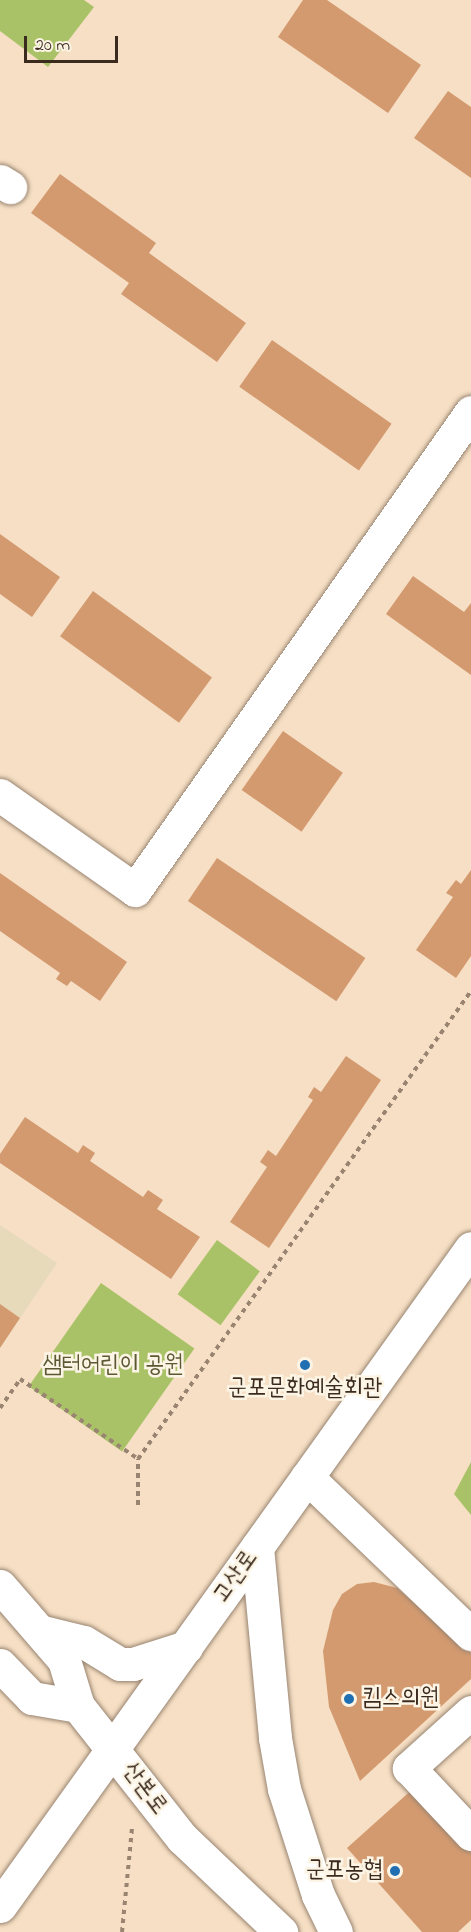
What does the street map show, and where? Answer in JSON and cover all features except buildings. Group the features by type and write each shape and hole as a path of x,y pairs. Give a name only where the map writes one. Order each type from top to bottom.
{"street":[{"path":"0,795 135,890 471,412"},
{"name":"고산로","path":"0,1906 111,1746 186,1647 471,1248"},
{"path":"308,1477 471,1634"},
{"path":"257,1547 276,1738 284,1789 318,1895 336,1932"},
{"path":"0,1586 64,1660 78,1706 32,1698 0,1665"},
{"path":"42,1632 84,1642 120,1664 186,1647"},
{"name":"산본로","path":"78,1706 182,1838 281,1932"},
{"path":"471,1712 409,1768 471,1834"}],"path":[{"path":"138,1504 138,1459 471,991"},
{"path":"0,1408 20,1379 138,1459"},
{"path":"122,1932 136,1779"}],"shaded area":[{"path":"0,1225 57,1263 0,1348"}],"green space":[{"path":"0,0 84,0 94,7 48,67 0,31"},
{"path":"217,1240 260,1271 220,1325 178,1294"},
{"name":"샘터어린이 공원","path":"101,1283 194,1348 122,1452 29,1386"},
{"path":"471,1462 471,1515 454,1494"}],"place":[{"name":"군포문화예술회관","path":"305,1365"},
{"name":"킴스의원","path":"349,1699"},
{"name":"군포농협","path":"395,1871"}]}
